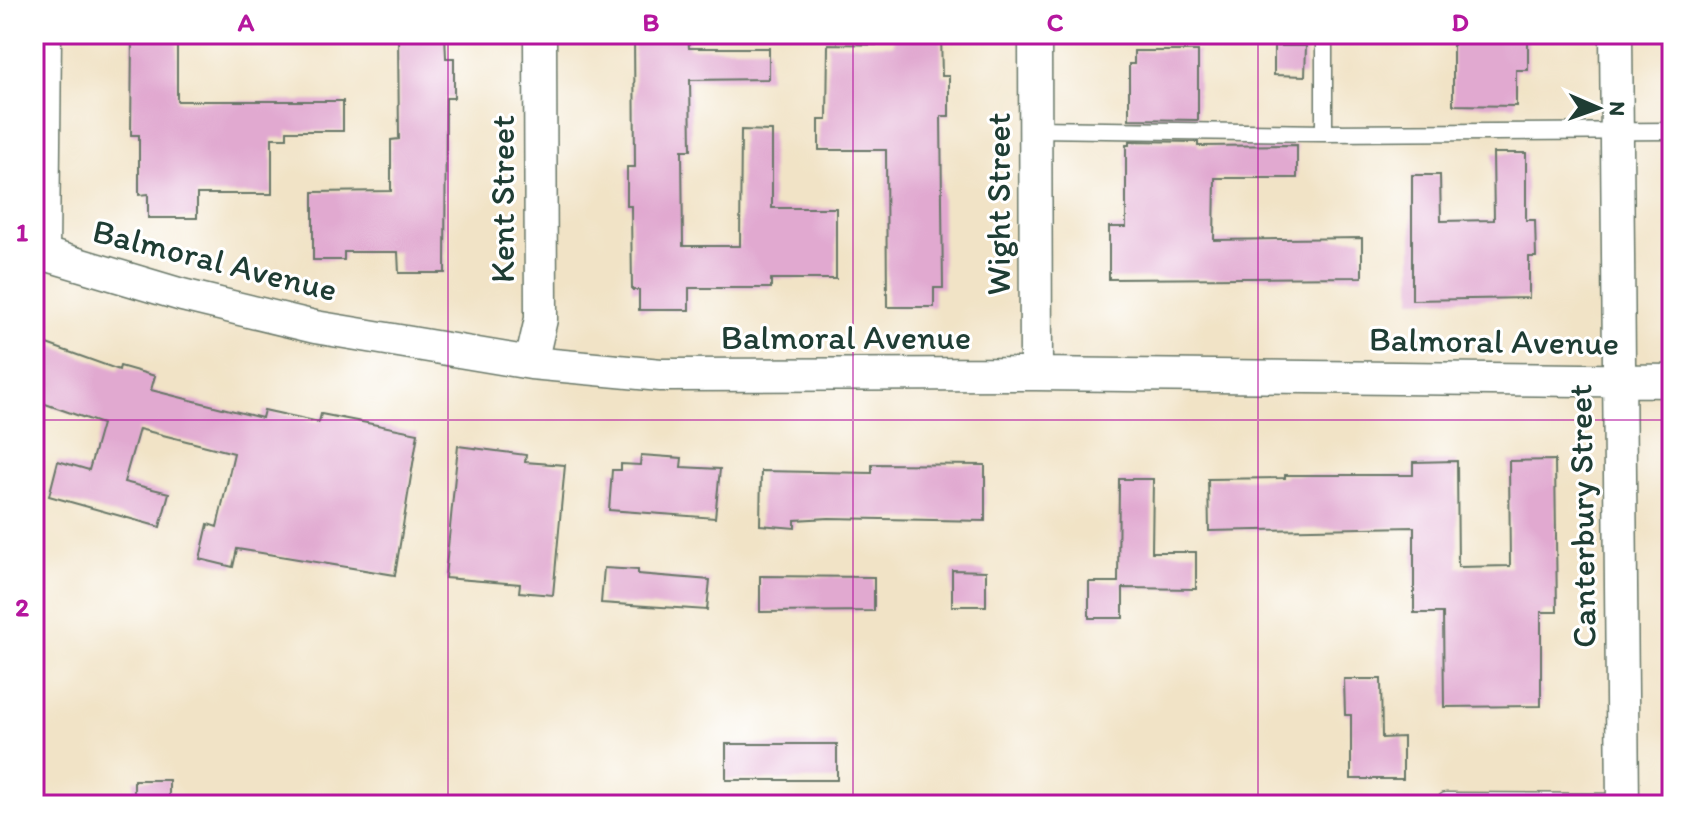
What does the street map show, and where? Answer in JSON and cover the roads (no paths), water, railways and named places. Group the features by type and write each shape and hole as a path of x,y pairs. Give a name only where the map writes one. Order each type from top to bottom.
{"street":[{"path":"39,253 45,34"},
{"name":"Kent Street","path":"531,363 541,319 540,34"},
{"name":"Wight Street","path":"1035,34 1036,374"},
{"name":"Canterbury Street","path":"1616,34 1623,803"},
{"name":"Balmoral Avenue","path":"39,253 182,295 315,327 531,363 661,375 1036,374 1672,381"}],"lane":[{"path":"1324,34 1324,133"},
{"path":"1036,129 1324,133 1672,131"},
{"path":"1446,801 1623,803"}]}
